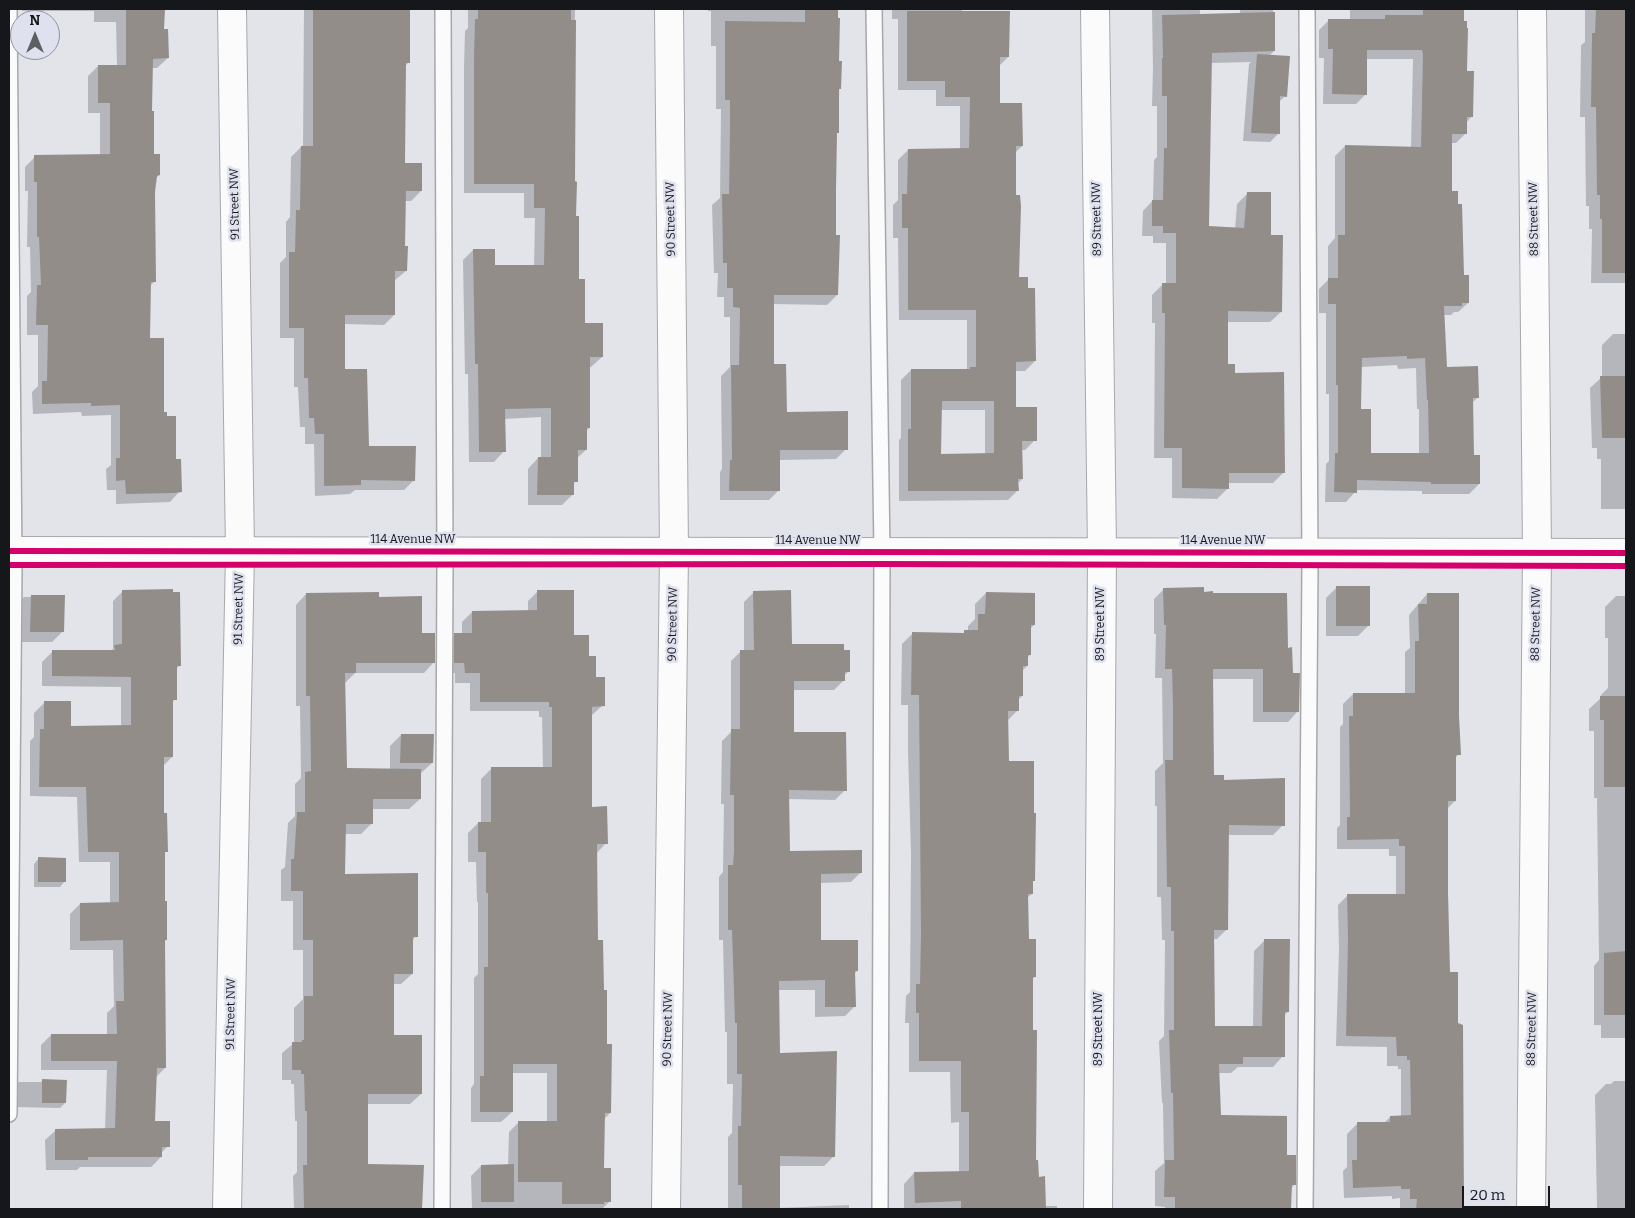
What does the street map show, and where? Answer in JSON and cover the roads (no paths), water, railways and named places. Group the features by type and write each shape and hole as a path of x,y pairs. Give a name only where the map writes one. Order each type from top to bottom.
{"street":[{"name":"91 Street NW","path":"227,1209 240,552 232,9"},
{"name":"90 Street NW","path":"666,1209 674,552 670,9"},
{"name":"89 Street NW","path":"1095,9 1102,552 1098,1209"},
{"name":"88 Street NW","path":"1531,1209 1537,553 1532,9"},
{"name":"114 Avenue NW","path":"11,551 1626,553"}],"lane":[{"path":"9,9 11,551 9,1114"},
{"path":"442,9 445,552 442,1209"},
{"path":"874,9 882,552 880,1209"},
{"path":"1305,1209 1310,553 1307,9"}]}
